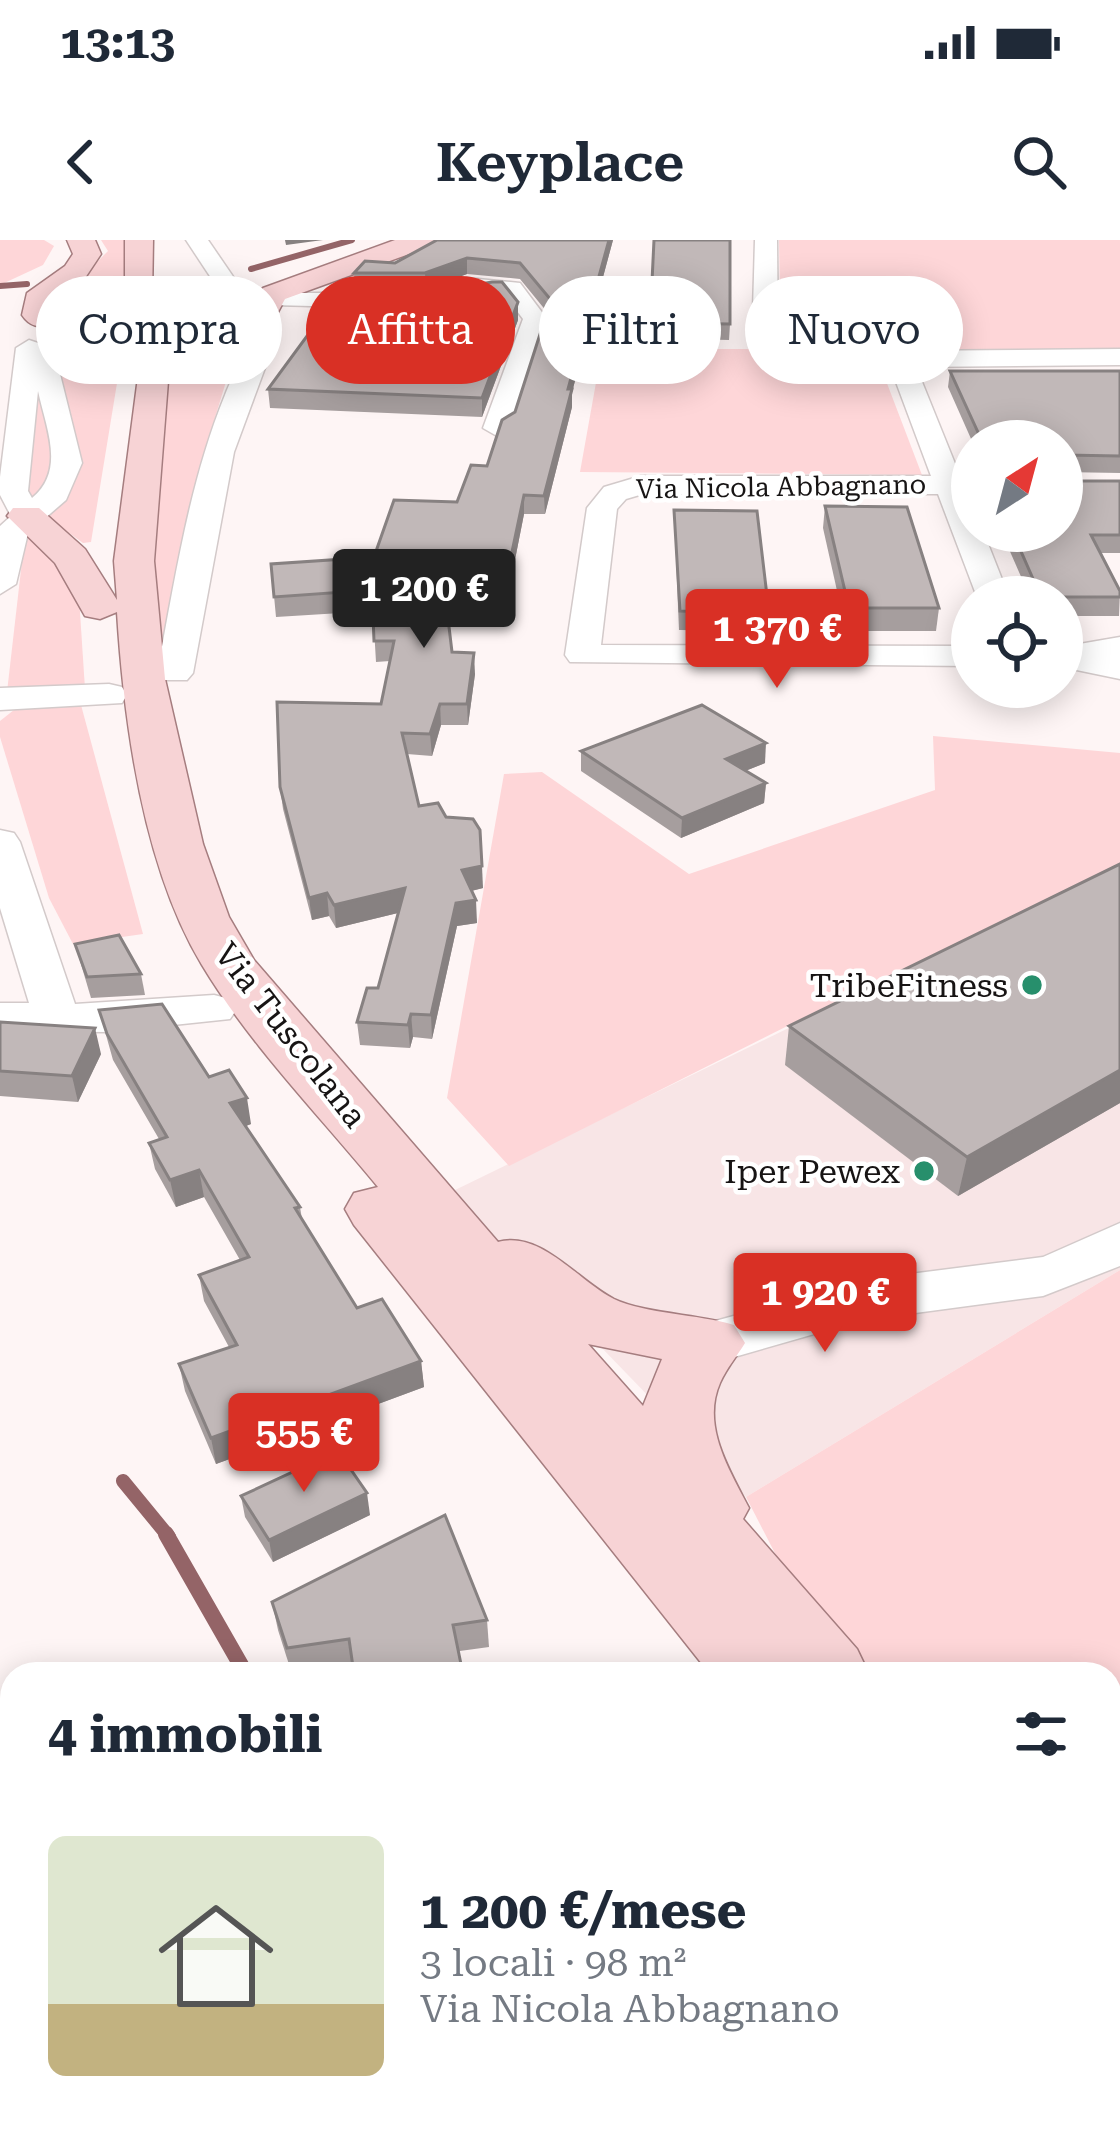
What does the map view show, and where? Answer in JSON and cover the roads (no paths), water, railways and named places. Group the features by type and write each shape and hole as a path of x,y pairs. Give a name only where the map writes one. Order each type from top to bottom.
{"main road":[{"path":"81,240 87,254 84,276"},
{"name":"Via Tuscolana","path":"140,240 145,276"},
{"name":"Via Tuscolana","path":"154,276 160,240"},
{"path":"282,283 421,240"},
{"name":"Via Tuscolana","path":"137,384 100,607 109,695 146,877 176,946 214,1009 543,1373 747,1579 818,1662"},
{"name":"Via Tuscolana","path":"145,384 134,575 143,680 186,871 219,949 284,1034 454,1234 543,1373 749,1662"},
{"path":"15,512 71,557 100,607"},
{"path":"166,778 176,673"},
{"path":"454,1234 520,1267 586,1317 627,1331 710,1343"},
{"path":"543,1373 710,1343"},
{"path":"710,1343 681,1385 677,1421 692,1470 747,1579"}],"street":[{"path":"197,240 232,276"},
{"path":"766,240 766,276"},
{"path":"282,294 427,300 447,298 459,286 512,288 535,319 497,428"},
{"path":"0,584 15,512 15,453 36,324"},
{"path":"963,358 1120,357"},
{"path":"15,512 55,494 68,464 49,384"},
{"path":"176,673 196,552 242,384"},
{"path":"912,384 951,464"},
{"name":"Via Nicola Abbagnano","path":"951,485 641,485 615,493 602,508 582,655 951,656"},
{"path":"1083,653 1120,647"},
{"path":"1083,661 1120,668"},
{"path":"0,699 109,695"},
{"path":"0,842 56,1015"},
{"path":"0,1017 107,1018 214,1009"},
{"path":"710,1343 858,1301 920,1290 999,1287 1064,1273 1120,1242"}],"waterway":[{"path":"251,269 352,240"},
{"path":"0,286 27,284"},
{"path":"123,1481 169,1537"},
{"path":"166,1534 239,1662"}],"place":[{"name":"TribeFitness","path":"1032,985"},
{"name":"Iper Pewex","path":"924,1171"}]}
